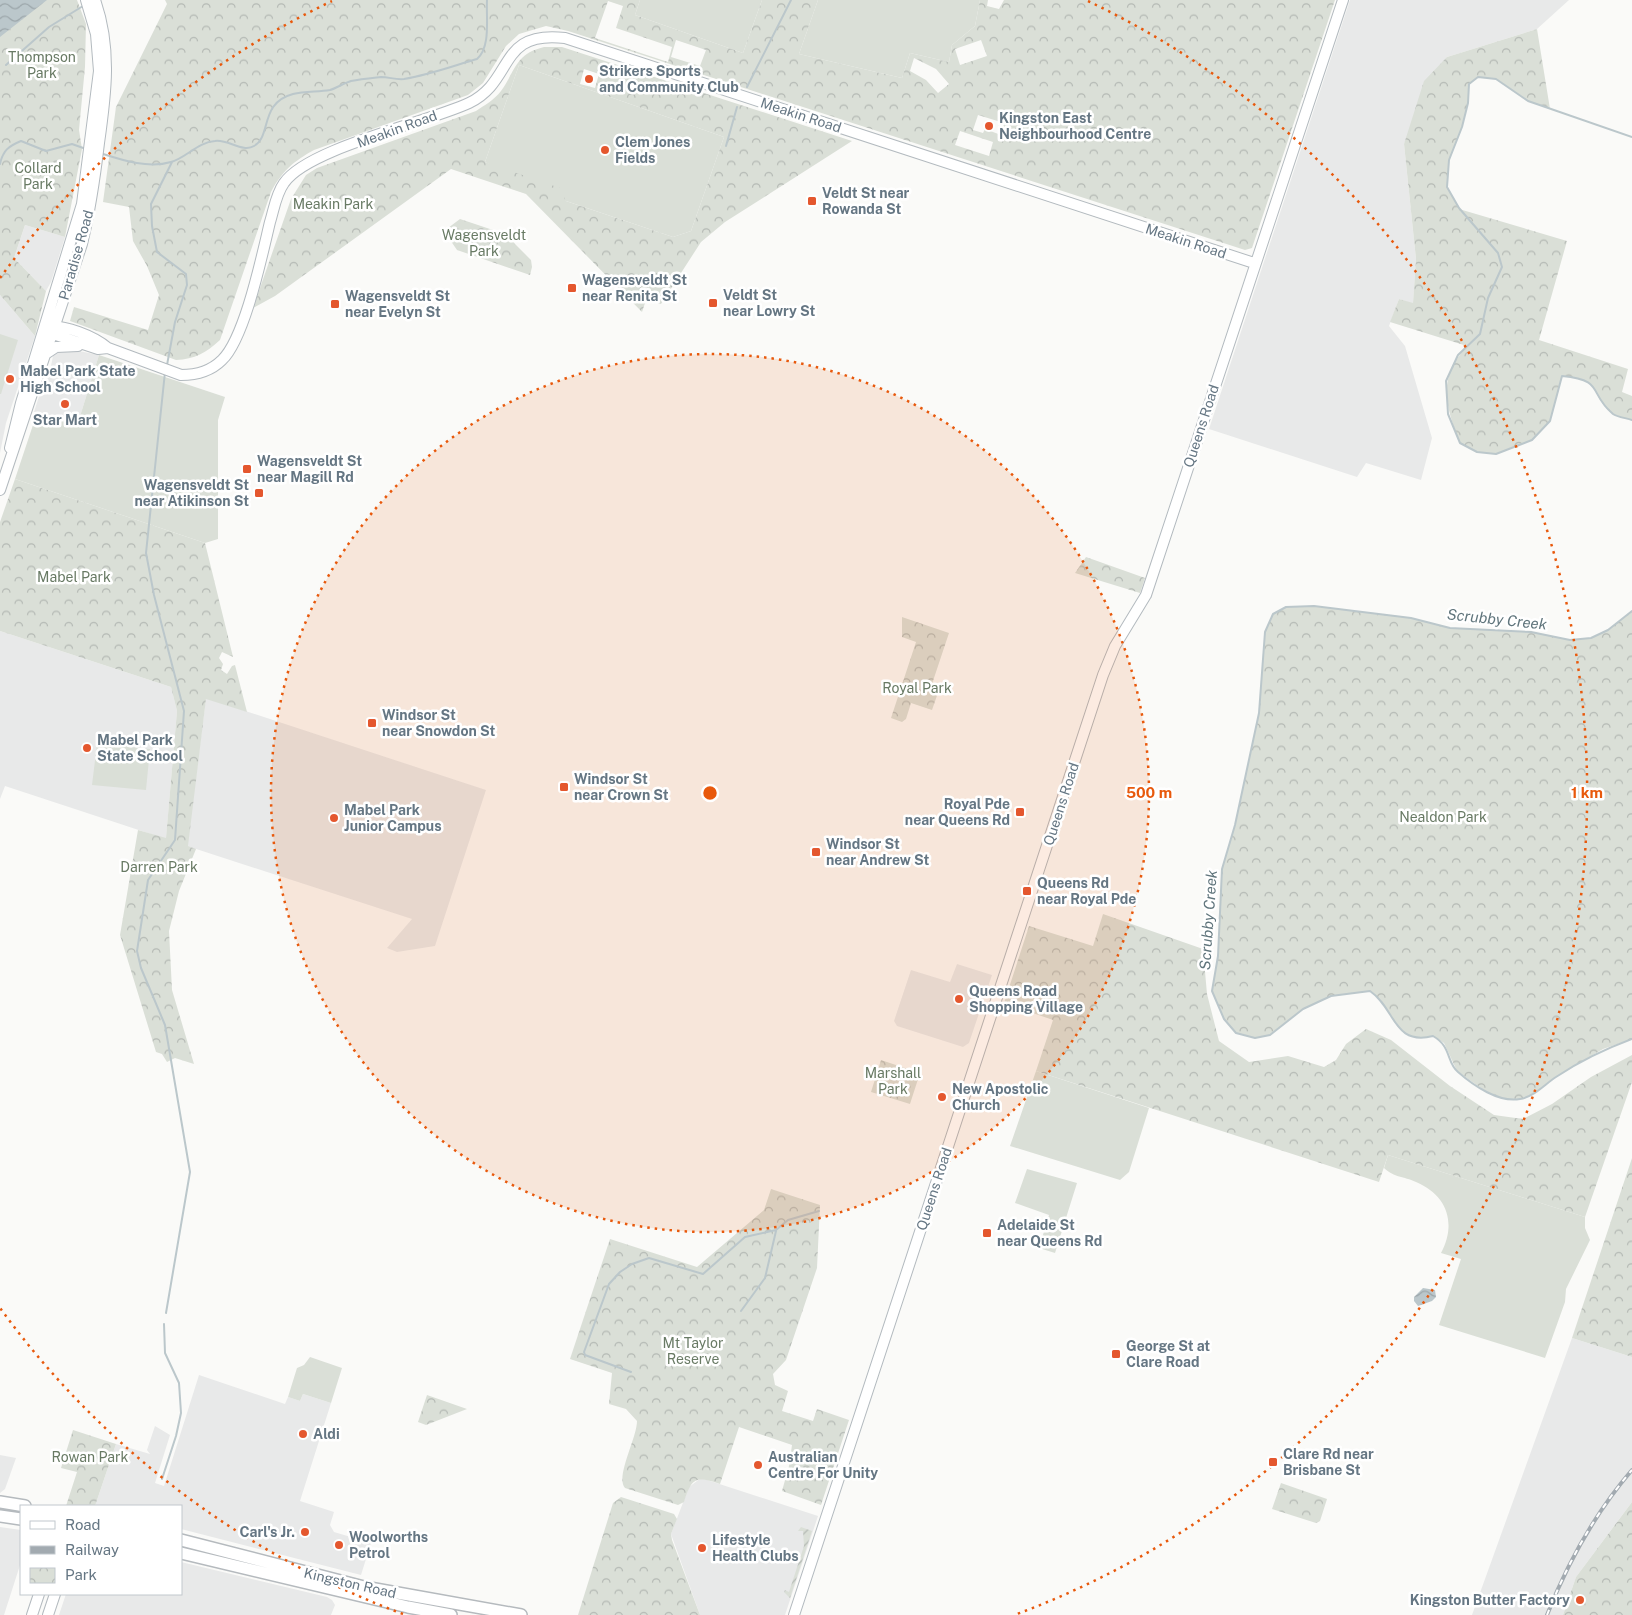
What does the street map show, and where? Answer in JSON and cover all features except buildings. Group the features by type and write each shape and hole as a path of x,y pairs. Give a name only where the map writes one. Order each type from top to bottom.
{"main road":[{"path":"0,1502 20,1505"},
{"path":"0,1516 20,1520"},
{"name":"Kingston Road","path":"182,1540 443,1611"},
{"name":"Kingston Road","path":"182,1553 443,1611 521,1615"}],"street":[{"name":"Paradise Road","path":"0,490 47,353 51,329 92,161 107,80 105,42 95,15 86,0"},
{"name":"Paradise Road","path":"95,0 95,15"},
{"name":"Queens Road","path":"794,1615 1103,675 1115,646 1140,608 1146,595 1254,263 1343,0"},
{"name":"Meakin Road","path":"51,329 100,342 108,348 181,375 199,373 218,364 228,354 239,331 278,192 292,173 324,155 468,103 490,87 510,56 522,44 546,36 565,38 1254,263"},
{"name":"Paradise Road","path":"5,473 13,429 51,329"},
{"name":"Meakin Road","path":"51,329 87,346 98,349 108,348"},
{"path":"47,353 56,347 87,346"},
{"path":"32,1615 39,1595"},
{"path":"48,1615 55,1595"}],"shaded area":[{"path":"1350,0 1569,0 1537,29 1447,57 1404,144 1416,259 1413,304 1399,299 1389,326 1405,346 1432,438 1421,480 1366,463 1357,477 1209,429"},
{"path":"25,225 65,237 51,282 46,291 14,258"},
{"name":"Mabel Park State High School","path":"0,295 35,336 6,423 0,453"},
{"path":"74,350 99,355 77,426 34,412 42,387 49,376 53,356 60,351"},
{"name":"Mabel Park State School","path":"0,631 171,687 177,711 166,839 5,786 0,799"},
{"name":"Mabel Park Junior Campus","path":"206,698 486,790 435,946 397,952 387,948 412,919 187,846"},
{"path":"957,964 992,975 969,1043 963,1047 897,1026 894,1021 911,970 950,982"},
{"path":"1572,1338 1632,1357 1632,1502 1576,1577 1563,1615 1472,1615"},
{"path":"199,1375 285,1404 288,1397 300,1401 303,1394 331,1403 300,1501 334,1512 330,1525 334,1532 371,1543 361,1575 182,1529 182,1505 95,1505 116,1444 150,1454 147,1450 155,1426 170,1435 155,1483 164,1486"},
{"path":"0,1455 16,1458 5,1489 0,1493"},
{"path":"701,1478 818,1516 785,1615 700,1615 671,1534 689,1487"},
{"path":"0,1527 20,1530 20,1565 4,1615 0,1615"},
{"path":"182,1562 327,1597 335,1605 331,1615 59,1615 66,1595 182,1595"}],"green space":[{"path":"0,0 77,0 86,24 85,67 79,130 82,149 65,237 25,225 14,258 46,291 35,336 0,295"},
{"name":"Meakin Park","path":"165,0 640,0 635,15 743,53 762,0 818,0 799,54 902,78 910,53 949,62 952,45 975,26 980,0 988,0 987,6 999,9 1004,0 1335,0 1252,248 1245,250 568,31 546,26 519,34 506,46 483,83 468,95 314,150 289,167 271,192 220,340 200,354 176,360 70,321 74,307 148,330 159,295 147,266 133,241 129,207 103,202 116,107 167,4","holes":["608,1 623,6 616,28 672,47 668,62 595,38","676,40 706,50 700,66 671,57","981,40 987,56 960,65 955,49","914,58 936,69 949,84 938,93 926,80 910,71","978,115 1004,123 1001,135 985,129 983,133 973,130","960,131 993,142 989,156 955,145"]},
{"path":"640,0 762,0 743,53 635,15"},
{"path":"818,0 980,0 975,26 952,45 949,62 910,53 902,78 799,54"},
{"path":"1537,29 1550,109 1528,101 1496,79 1478,77 1469,85 1468,103 1462,127 1449,160 1447,187 1459,209 1567,241 1539,340 1628,369 1622,392 1632,396 1632,420 1613,414 1605,407 1594,389 1585,381 1562,376 1550,421 1532,440 1496,454 1477,452 1460,443 1448,404 1448,381 1451,370 1457,358 1467,346 1390,322 1399,299 1413,303 1416,259 1404,144 1424,81 1447,57"},
{"name":"Meakin Park","path":"544,47 562,47 852,141 725,222 701,242 661,304 646,300 642,312 526,194 451,169 275,296 253,308 291,199 306,175 317,168 476,111 498,94 517,64 534,50","holes":["519,65 724,137 691,231 673,237 566,201 560,188 485,162","584,69 599,74 595,88 580,84"]},
{"name":"Clem Jones Fields","path":"519,65 724,137 691,231 673,237 566,201 485,162"},
{"name":"Wagensveldt Park","path":"460,219 505,234 531,260 530,275 457,250 444,231"},
{"path":"0,334 18,340 1,394 0,394"},
{"path":"99,355 225,397 218,420 218,539 205,543 15,479 37,413 77,426"},
{"name":"Mabel Park","path":"15,479 205,543 233,657 222,652 219,658 223,664 221,670 227,674 232,666 235,665 247,712 206,699 188,846 196,849 179,891 169,931 172,990 194,1064 175,1058 167,1062 162,1054 156,1052 120,935 138,830 166,838 177,711 171,687 0,631 0,522"},
{"path":"1086,557 1145,578 1140,593 1075,573"},
{"name":"Nealdon Park","path":"1314,606 1411,618 1450,628 1531,632 1570,640 1591,638 1608,630 1632,611 1632,1039 1603,1049 1522,1099 1507,1100 1485,1091 1457,1071 1444,1043 1433,1036 1420,1038 1410,1036 1402,1031 1385,1007 1370,991 1331,996 1303,1009 1270,1035 1255,1038 1236,1033 1224,1019 1212,991 1218,956 1222,869 1235,825 1259,713 1265,632 1273,614 1286,607"},
{"name":"Royal Park","path":"902,617 949,633 932,684 940,687 932,710 911,703 906,719 902,722 891,718 916,642 902,637"},
{"path":"97,744 150,749 146,790 92,785"},
{"path":"1103,914 1203,949 1207,994 1219,1041 1249,1062 1288,1056 1324,1067 1336,1060 1346,1044 1366,1029 1391,1040 1450,1086 1494,1115 1523,1119 1552,1104 1591,1077 1632,1055 1632,1082 1585,1217 1388,1155 1379,1182 1036,1071 1053,1020 1004,1003 1029,926 1093,946"},
{"name":"Marshall Park","path":"881,1060 920,1073 910,1104 871,1092"},
{"path":"1036,1071 1149,1108 1129,1172 1120,1180 1010,1146"},
{"path":"1388,1155 1585,1217 1585,1228 1590,1240 1566,1289 1565,1302 1545,1358 1439,1325 1461,1259 1441,1253 1448,1231 1446,1211 1442,1202 1427,1188 1392,1174 1384,1168"},
{"path":"1632,1158 1632,1357 1572,1338"},
{"path":"1027,1169 1077,1183 1055,1253 1039,1248 1049,1215 1015,1203"},
{"name":"Mt Taylor Reserve","path":"771,1189 820,1205 817,1268 786,1360 773,1374 775,1385 788,1391 782,1411 813,1421 817,1409 849,1420 821,1505 782,1491 789,1466 792,1445 739,1427 720,1484 705,1480 696,1481 690,1488 684,1502 678,1505 625,1488 623,1483 624,1466 637,1421 626,1409 609,1404 612,1373 570,1359 610,1239 697,1267 764,1210"},
{"path":"310,1357 342,1368 331,1403 303,1394 300,1401 288,1397 297,1368 304,1365"},
{"path":"427,1395 467,1409 426,1425 418,1422"},
{"name":"Rowan Park","path":"73,1430 116,1444 95,1505 66,1505 77,1472 61,1468"},
{"path":"1281,1483 1327,1499 1320,1521 1316,1523 1272,1509"},
{"path":"621,1497 674,1514 677,1519 671,1534 672,1540 700,1615 578,1615 613,1503"},
{"path":"1632,1502 1632,1615 1563,1615 1576,1577"},
{"path":"801,1527 812,1531 790,1598 784,1592 785,1590 789,1592 804,1546 803,1531 798,1531"}],"water":[{"path":"0,0 47,0 0,37"},
{"path":"1423,1288 1435,1290 1436,1297 1432,1301 1418,1306 1414,1301 1414,1297"}],"waterway":[{"path":"100,153 135,163 153,165 176,160 209,142 220,141 250,148 263,135 270,112 282,98 302,92 330,90 351,81 363,79 381,77 401,79 413,77 477,59 486,40 487,0"},
{"path":"747,87 791,0"},
{"path":"6,65 49,27 83,6"},
{"name":"Scrubby Creek","path":"1632,137 1528,101 1496,79 1478,77 1469,84 1468,103 1462,127 1449,160 1447,187 1459,208 1498,253 1502,267 1488,298 1480,334 1458,355 1446,381 1448,414 1460,443 1477,452 1496,454 1532,440 1550,421 1562,376 1576,378 1590,384 1605,407 1613,414 1632,420"},
{"path":"726,146 737,107"},
{"path":"0,164 7,149 21,141 46,151 72,144 86,149"},
{"path":"167,365 175,322 187,285 186,274 157,252 152,226 151,204 172,162"},
{"path":"165,372 146,553 154,595 184,711 175,840 148,880 137,951 141,968 165,1025 190,1172 166,1313"},
{"name":"Scrubby Creek","path":"1632,611 1608,630 1591,638 1570,640 1531,632 1450,628 1411,618 1314,606 1286,607 1273,614 1265,632 1259,713 1235,825 1222,869 1218,956 1212,991 1224,1019 1236,1033 1255,1038 1270,1035 1303,1009 1331,996 1370,991 1379,999 1402,1031 1410,1036 1420,1038 1433,1036 1443,1045 1454,1068 1464,1077 1479,1088 1495,1096 1512,1100 1530,1096 1574,1066 1602,1051 1632,1039"},
{"path":"631,1372 585,1355 584,1352 609,1284 620,1272 632,1264 649,1258 703,1274 745,1237 776,1230 788,1220 819,1211"},
{"path":"741,1311 765,1278 776,1231"},
{"path":"162,1479 176,1436 181,1413 179,1383 165,1353 164,1324"}],"railway":[{"path":"1547,1615 1573,1557 1594,1521 1632,1470"}],"place":[{"name":"Strikers Sports and Community Club","path":"589,79"},
{"name":"Kingston East Neighbourhood Centre","path":"989,126"},
{"name":"Clem Jones Fields","path":"605,150"},
{"name":"Veldt St near Rowanda St","path":"812,201"},
{"name":"Wagensveldt St near Renita St","path":"572,288"},
{"name":"Veldt St near Lowry St","path":"713,303"},
{"name":"Wagensveldt St near Evelyn St","path":"335,304"},
{"name":"Mabel Park State High School","path":"10,379"},
{"name":"Star Mart","path":"65,404"},
{"name":"Wagensveldt St near Magill Rd","path":"247,469"},
{"name":"Wagensveldt St near Atikinson St","path":"259,493"},
{"name":"Windsor St near Snowdon St","path":"372,723"},
{"name":"Mabel Park State School","path":"87,748"},
{"name":"Windsor St near Crown St","path":"564,787"},
{"name":"Royal Pde near Queens Rd","path":"1020,812"},
{"name":"Mabel Park Junior Campus","path":"334,818"},
{"name":"Windsor St near Andrew St","path":"816,852"},
{"name":"Queens Rd near Royal Pde","path":"1027,891"},
{"name":"Queens Road Shopping Village","path":"959,999"},
{"name":"New Apostolic Church","path":"942,1097"},
{"name":"Adelaide St near Queens Rd","path":"987,1233"},
{"name":"George St at Clare Road","path":"1116,1354"},
{"name":"Aldi","path":"303,1434"},
{"name":"Clare Rd near Brisbane St","path":"1273,1462"},
{"name":"Australian Centre For Unity","path":"758,1465"},
{"name":"Carl's Jr.","path":"305,1532"},
{"name":"Woolworths Petrol","path":"339,1545"},
{"name":"Lifestyle Health Clubs","path":"702,1548"},
{"name":"Kingston Butter Factory","path":"1580,1600"}],"park label":[{"name":"Thompson Park","path":"42,66"},
{"name":"Collard Park","path":"38,176"},
{"name":"Darren Park","path":"159,867"}]}
